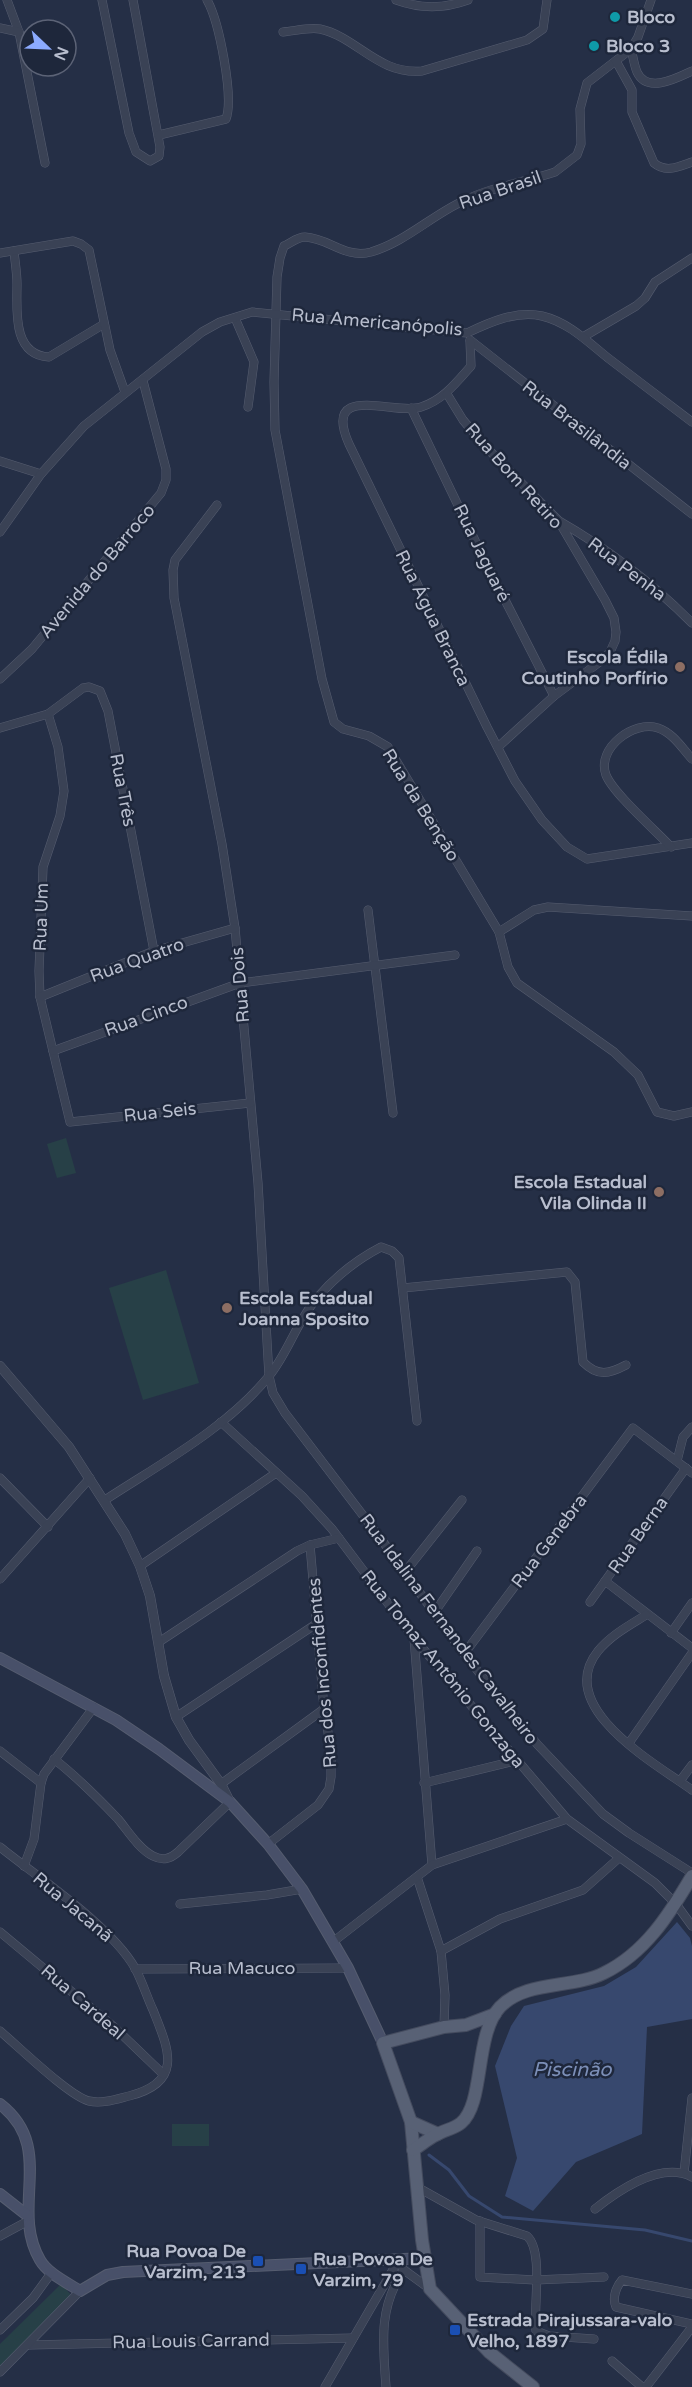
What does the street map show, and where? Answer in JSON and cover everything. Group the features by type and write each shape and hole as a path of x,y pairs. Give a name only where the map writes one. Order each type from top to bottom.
{"main road":[{"path":"0,1658 94,1707 159,1749 230,1802 268,1844 302,1889 348,1968 383,2043 411,2122 424,2258 430,2289 489,2352 533,2387"},
{"path":"383,2043 471,2024 495,2014 508,2001 526,1992 603,1974 642,1947 663,1923 691,1877"},
{"path":"413,2150 461,2123 467,2116 477,2084 484,2044 495,2014"},
{"path":"471,2024 479,2032 484,2044"},
{"path":"0,2104 21,2127 27,2141 30,2163 28,2218 40,2260 52,2272 81,2291 107,2275 123,2272 401,2266 424,2258"},
{"path":"411,2122 438,2134"},
{"path":"0,2194 28,2218"}],"street":[{"path":"7,0 18,29"},
{"path":"102,0 129,133 140,156 150,161 159,156 159,135 133,0"},
{"path":"159,135 226,118 228,106 223,56 216,21 207,0"},
{"path":"396,0 423,8 450,7 468,0"},
{"path":"283,32 318,28 331,32 378,62 411,72 422,71 527,40 543,29 547,0"},
{"name":"Rua Brasil","path":"277,313 280,258 284,246 296,239 305,237 346,253 370,252 406,236 465,200 555,172 567,164 577,155 581,144 580,108 587,83 631,49 638,37 651,0"},
{"path":"0,27 18,32"},
{"path":"631,49 637,72 642,80 647,82"},
{"path":"616,61 632,90 632,112 654,163 660,168 670,169 692,162"},
{"path":"632,90 647,82 673,80 692,71"},
{"path":"28,78 45,163"},
{"path":"0,253 73,241 89,250 104,324 124,392"},
{"path":"15,251 18,329 29,348 42,356 49,357 104,324"},
{"path":"583,337 636,306 645,298 655,282 692,258"},
{"name":"Rua Americanópolis","path":"235,318 252,312 277,313 469,337 491,321 522,315 542,316 560,323 583,337 692,422"},
{"name":"Rua da Benção","path":"277,313 274,382 276,439 330,714 334,722 343,729 369,736 388,747 499,932 508,967 517,983 614,1052 638,1075 657,1112 674,1116 692,1112"},
{"path":"0,532 41,474 84,426 202,332 220,322 235,318 254,362 248,407"},
{"name":"Rua Água Branca","path":"469,337 471,366 447,394 425,406 411,408 369,404 356,406 345,414 342,426 469,693 527,801 555,835 581,857 587,859 692,843"},
{"name":"Rua Brasilândia","path":"469,337 692,514"},
{"name":"Avenida do Barroco","path":"0,679 32,649 161,493 166,480 166,469 143,381"},
{"name":"Rua Bom Retiro","path":"447,394 463,420 484,445 558,520 614,618 616,632 610,652 554,696 498,747"},
{"name":"Rua Jaguaré","path":"411,408 554,696"},
{"path":"0,461 41,474"},
{"name":"Rua Dois","path":"217,506 175,560 174,598 222,844 235,928 258,1183 269,1376"},
{"name":"Rua Penha","path":"558,520 621,560 692,623"},
{"name":"Rua Três","path":"48,714 74,694 89,687 100,692 104,699 154,951"},
{"path":"0,728 48,714"},
{"name":"Rua Um","path":"48,714 58,747 64,791 60,816 43,867 40,997 70,1122"},
{"path":"671,847 610,783 605,773 606,755 610,747 626,733 652,726 670,735 692,759"},
{"path":"499,932 534,910 548,907 692,915"},
{"path":"368,910 393,1113"},
{"name":"Rua Quatro","path":"40,997 154,951 235,928"},
{"name":"Rua Cinco","path":"53,1051 240,983 454,955"},
{"name":"Rua Seis","path":"70,1122 250,1103"},
{"path":"105,1500 221,1422 269,1376 316,1299 369,1253 381,1247 392,1251 399,1258 417,1421"},
{"path":"403,1288 567,1272 575,1282 583,1362 591,1370 609,1374 626,1365"},
{"path":"0,1366 69,1447 125,1534 140,1566 150,1596 164,1676 176,1717 201,1760 221,1784 230,1802 178,1852 169,1858 160,1858 144,1849 96,1796 54,1759"},
{"name":"Rua Idalina Fernandes Cavalheiro","path":"269,1376 273,1393 285,1413 515,1719 597,1808 691,1877"},
{"name":"Rua Tomaz Antônio Gonzaga","path":"221,1422 308,1503 339,1538 414,1638 515,1761 567,1819 678,1900 692,1926"},
{"path":"689,1470 677,1461 683,1437 692,1427"},
{"name":"Rua Genebra","path":"464,1654 633,1428 677,1461"},
{"name":"Rua Berna","path":"590,1602 689,1470"},
{"path":"140,1566 276,1473"},
{"path":"0,1478 48,1527"},
{"path":"0,1579 90,1478"},
{"path":"405,1572 462,1500"},
{"path":"159,1642 278,1562 310,1545 339,1538"},
{"name":"Rua dos Inconfidentes","path":"268,1844 318,1805 329,1789 331,1777 331,1750 324,1709 310,1545"},
{"path":"434,1613 477,1551"},
{"path":"605,1581 646,1615 692,1648"},
{"path":"671,1633 692,1603"},
{"path":"646,1615 606,1643 593,1658 589,1671 590,1697 610,1729 692,1790"},
{"path":"176,1717 316,1624"},
{"path":"414,1638 432,1865"},
{"path":"628,1743 692,1653"},
{"path":"24,1866 34,1839 41,1783 54,1759 94,1707"},
{"path":"221,1784 324,1709"},
{"path":"0,1751 41,1783"},
{"path":"424,1783 515,1761"},
{"path":"680,1781 692,1765"},
{"path":"334,1941 432,1865 567,1819"},
{"name":"Rua Jacanã","path":"0,1847 115,1941 135,1969 169,2052 169,2059 163,2074"},
{"path":"441,1951 500,1919 583,1890 619,1858"},
{"path":"417,1876 441,1951 445,1995 444,2028"},
{"path":"180,1904 302,1889"},
{"name":"Rua Cardeal","path":"0,1932 114,2027 163,2074"},
{"name":"Rua Macuco","path":"135,1969 348,1968"},
{"path":"0,2031 71,2091 89,2101 115,2099 146,2091 163,2074"},
{"path":"595,2209 628,2185 670,2172 688,2175 692,2098"},
{"path":"417,2187 480,2222 520,2233 532,2240 536,2254 535,2324 538,2333 594,2339"},
{"path":"0,2236 28,2218"},
{"path":"480,2222 480,2277 535,2280 604,2277"},
{"path":"401,2266 430,2289"},
{"path":"325,2387 353,2338 401,2266"},
{"path":"386,2387 384,2317 401,2266"},
{"path":"0,2330 33,2298 52,2272"},
{"path":"612,2361 644,2387 692,2326 616,2307 614,2300 618,2285 622,2280 692,2294"},
{"path":"0,2372 81,2291"},
{"name":"Rua Louis Carrand","path":"29,2345 353,2338"}],"green space":[{"path":"66,1138 76,1173 57,1178 47,1144"},
{"path":"166,1270 199,1383 143,1400 109,1288"},
{"path":"172,2124 209,2124 209,2146 172,2146"},
{"path":"61,2284 74,2298 0,2367 0,2344"}],"water":[{"name":"Piscinão","path":"677,1922 690,1938 692,1946 692,2019 647,2027 642,2134 576,2162 533,2211 505,2196 517,2158 495,2066 511,2026 524,2006 604,1986 636,1967"}],"waterway":[{"path":"429,2155 449,2170 469,2196 502,2217 645,2230 692,2241"}],"place":[{"name":"Bloco","path":"615,17"},
{"name":"Bloco 3","path":"594,46"},
{"name":"Escola Édila Coutinho Porfírio","path":"680,667"},
{"name":"Escola Estadual Vila Olinda II","path":"659,1192"},
{"name":"Escola Estadual Joanna Sposito","path":"227,1308"},
{"name":"Rua Povoa De Varzim, 213","path":"258,2261"},
{"name":"Rua Povoa De Varzim, 79","path":"301,2269"},
{"name":"Estrada Pirajussara-valo Velho, 1897","path":"455,2330"}]}
